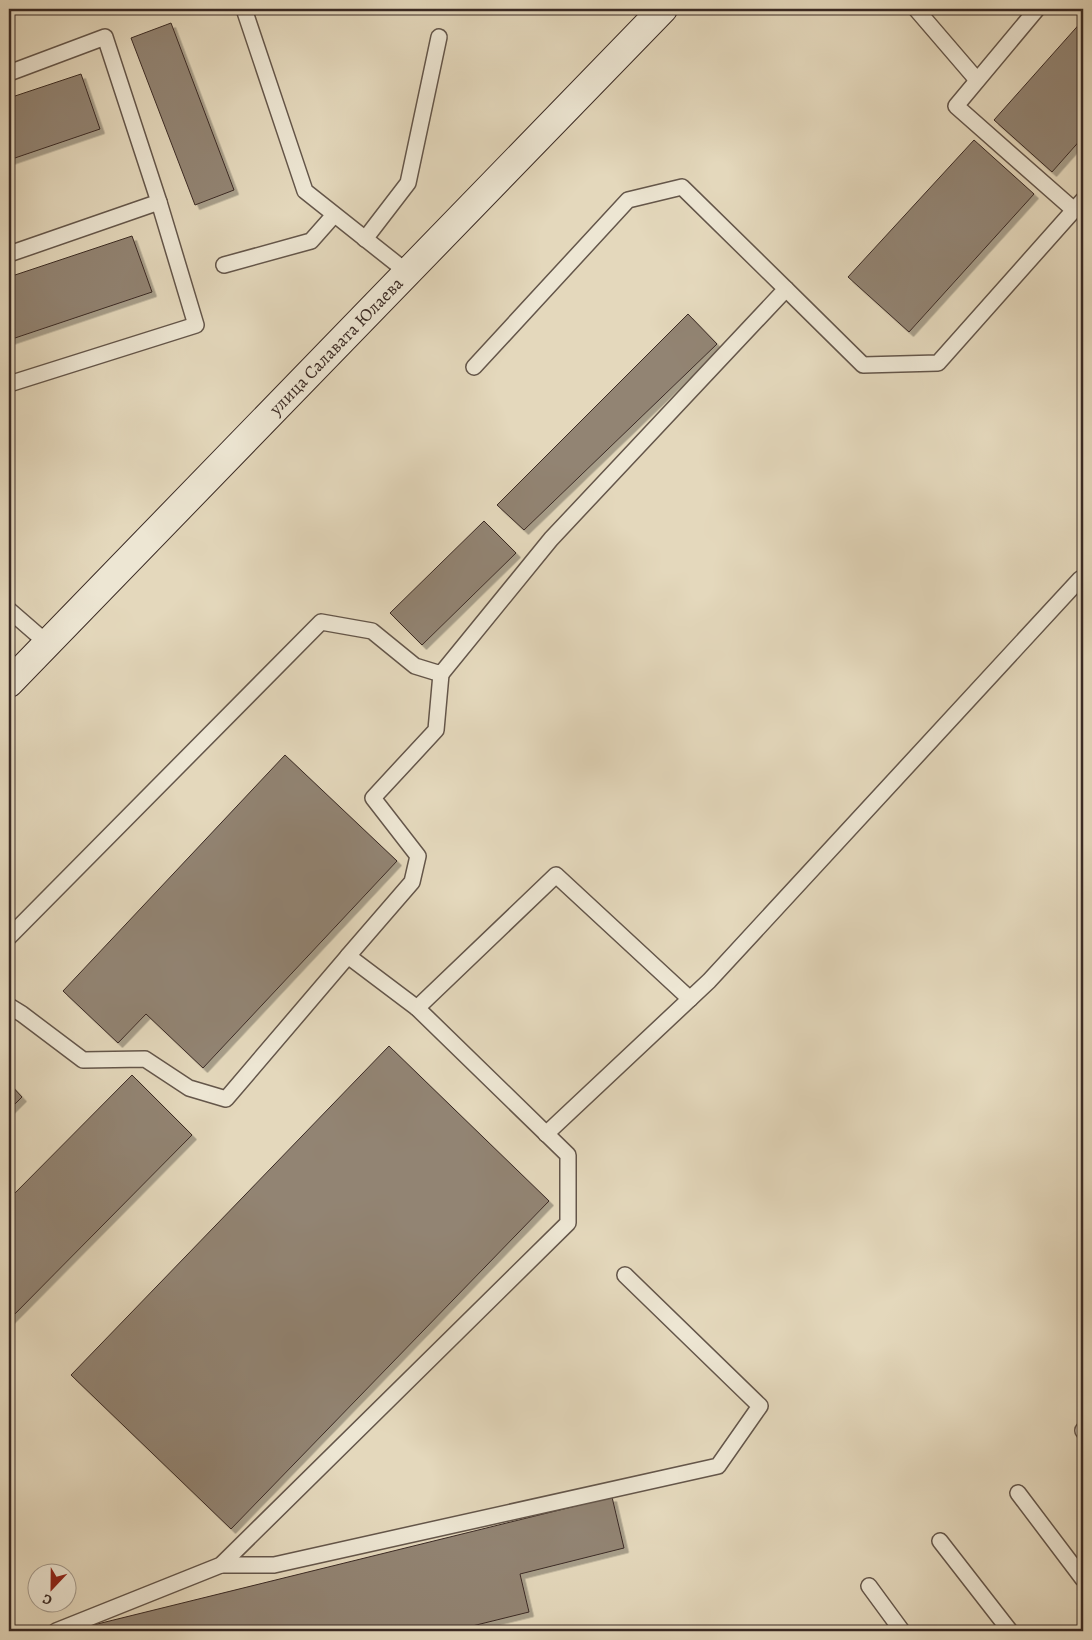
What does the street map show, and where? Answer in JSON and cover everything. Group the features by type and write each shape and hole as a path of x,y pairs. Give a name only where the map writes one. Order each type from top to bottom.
{"street":[{"name":"улица Салавата Юлаева","path":"9,682 663,9"}],"lane":[{"path":"244,9 305,191 334,216 407,272"},
{"path":"916,9 977,80"},
{"path":"474,367 628,200 682,187 863,365 938,363 1079,205 956,106 1037,9"},
{"path":"9,73 105,37 196,325 9,384"},
{"path":"365,239 408,183 439,37"},
{"path":"9,254 158,202"},
{"path":"224,266 311,241 334,216"},
{"path":"9,1006 83,1060 145,1059 189,1088 226,1099 412,882 418,856 373,798 436,730 441,674 551,539 786,289"},
{"path":"546,1134 709,981 1080,579 1083,579"},
{"path":"9,610 47,643"},
{"path":"9,937 321,622 372,632 415,666 441,674"},
{"path":"417,1008 556,875 690,999"},
{"path":"221,1565 568,1223 568,1155 417,1008 348,956"},
{"path":"56,1631 221,1565 274,1565 718,1466 760,1406 625,1275"},
{"path":"1018,1493 1083,1580"},
{"path":"940,1541 1010,1631"},
{"path":"869,1586 902,1631"}],"building":[{"path":"1083,20 1083,137 1052,172 994,120"},
{"path":"171,23 234,190 195,205 131,38"},
{"path":"81,74 100,129 9,160 9,98"},
{"path":"974,140 1034,194 909,332 848,277"},
{"path":"132,236 152,292 9,340 9,277"},
{"path":"688,314 717,344 524,530 497,505"},
{"path":"484,521 516,553 422,645 390,613"},
{"path":"285,755 397,861 203,1068 146,1014 118,1043 63,991"},
{"path":"389,1046 549,1201 231,1529 71,1375"},
{"path":"132,1075 192,1135 9,1320 9,1199"},
{"path":"9,1083 22,1097 9,1110"},
{"path":"612,1497 624,1548 520,1574 529,1612 452,1631 69,1631"}]}
